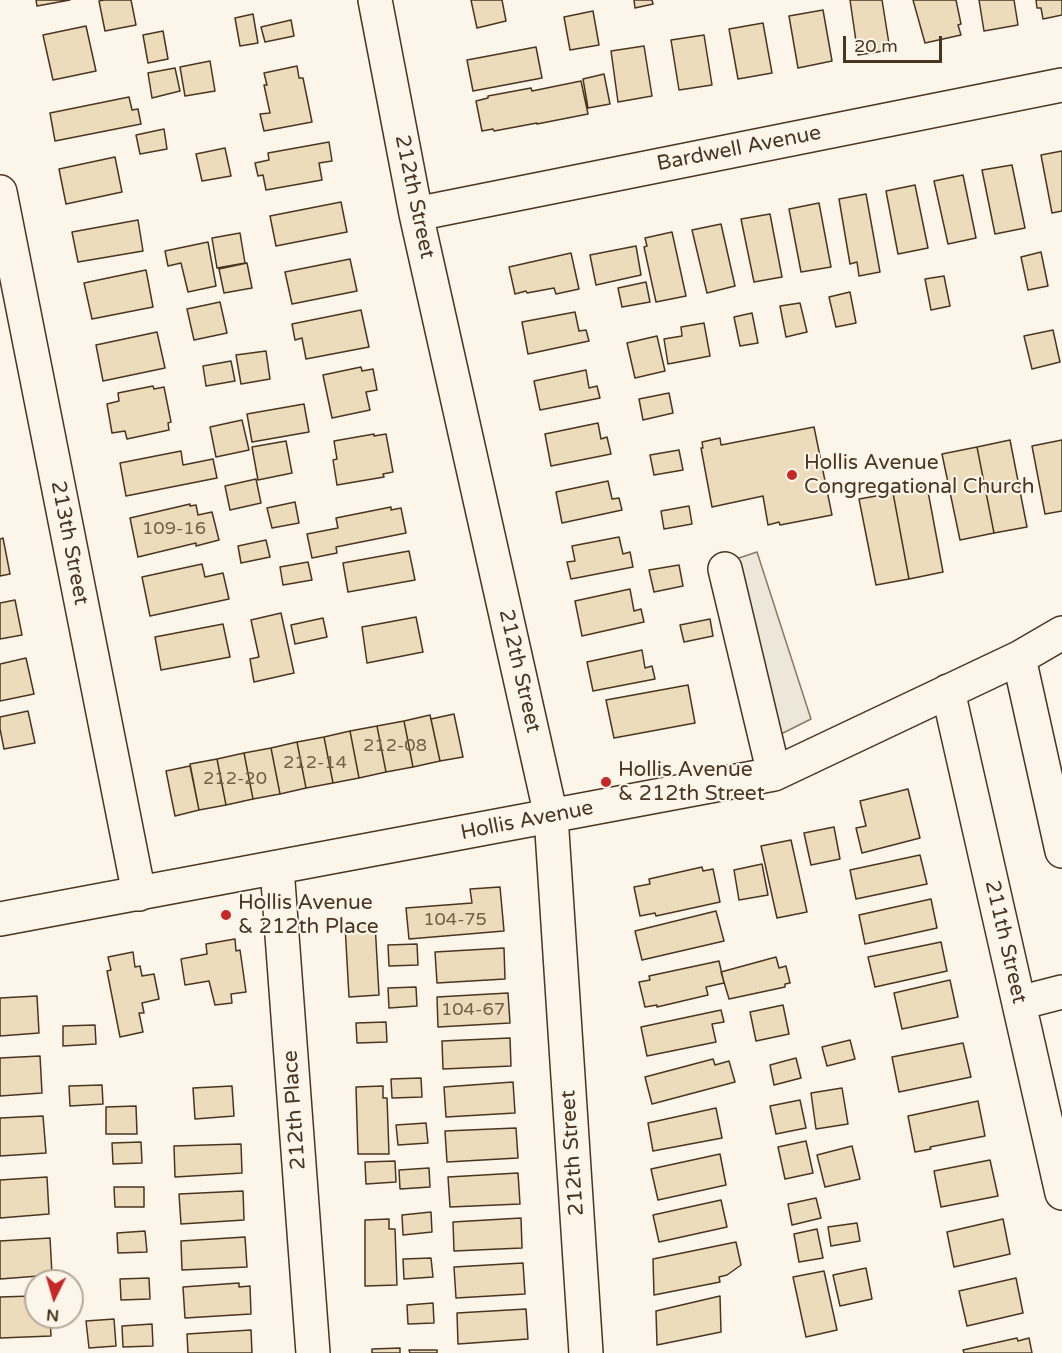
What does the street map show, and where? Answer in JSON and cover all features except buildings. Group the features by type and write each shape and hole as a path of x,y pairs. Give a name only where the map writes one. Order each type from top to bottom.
{"street":[{"name":"212th Street","path":"375,0 416,214 551,816 586,1353"},
{"name":"Bardwell Avenue","path":"416,214 1062,85"},
{"name":"213th Street","path":"0,192 139,894"},
{"path":"725,569 774,774"},
{"name":"Hollis Avenue","path":"0,919 774,774 1019,658 1062,633"},
{"path":"1019,658 1062,851"},
{"name":"211th Street","path":"948,691 1062,1193"},
{"name":"212th Place","path":"277,868 313,1353"},
{"path":"1019,1003 1062,992"}],"shaded area":[{"path":"757,552 811,719 753,748 709,568"}],"place":[{"name":"Hollis Avenue Congregational Church","path":"792,475"},
{"name":"Hollis Avenue & 212th Street","path":"606,782"},
{"name":"Hollis Avenue & 212th Place","path":"226,915"}]}
